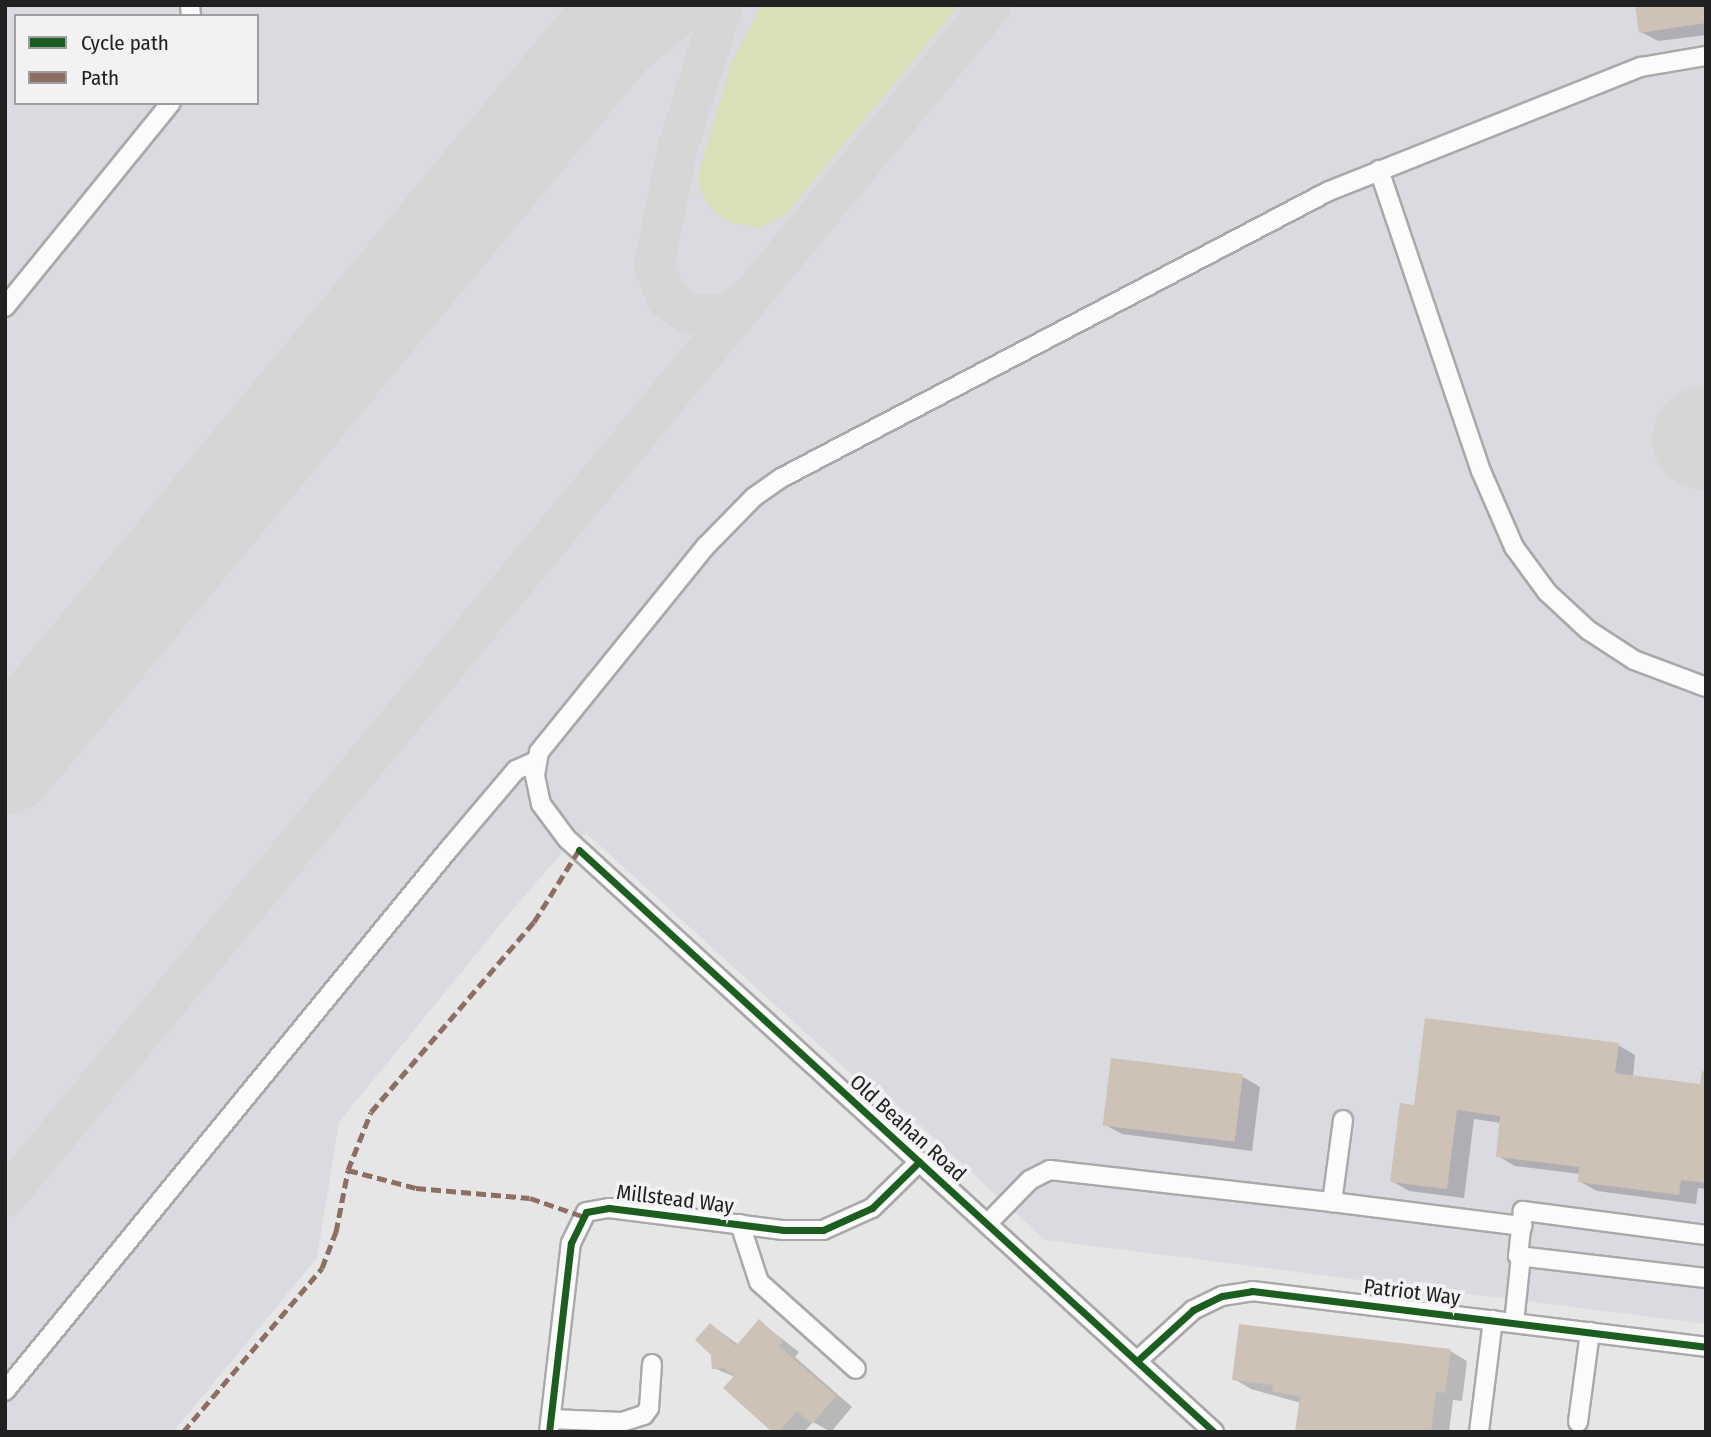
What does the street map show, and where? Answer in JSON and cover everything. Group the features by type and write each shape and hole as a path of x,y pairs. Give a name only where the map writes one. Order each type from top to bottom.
{"street":[{"path":"5,1391 457,839 516,770 536,761 551,733 706,546 769,486 1242,235 1379,170 1642,67 1706,56"},
{"path":"5,307 169,105"},
{"path":"1379,170 1480,471 1518,553 1557,603 1600,639 1647,667 1706,687"},
{"name":"Old Beahan Road","path":"536,761 541,804 579,850 1214,1432"},
{"path":"1332,1202 1343,1120"},
{"name":"Millstead Way","path":"550,1426 571,1243 582,1216 592,1209 610,1208 799,1231 834,1228 872,1208 919,1162"},
{"path":"987,1224 1030,1180 1050,1170 1521,1226"},
{"path":"1706,1235 1524,1211 1518,1256 1706,1278"},
{"path":"740,1224 759,1282 856,1369"},
{"path":"1514,1323 1521,1256"},
{"name":"Patriot Way","path":"1136,1361 1193,1310 1242,1292 1706,1347"},
{"path":"1479,1432 1493,1320"},
{"path":"1578,1422 1590,1332"},
{"path":"550,1426 622,1422 644,1415 649,1408 652,1364"}],"shaded area":[{"path":"5,5 1706,5 1706,1324 1045,1240 877,1086 871,1092 586,833 561,854 508,915 339,1122 317,1258 173,1432 5,1432"}],"green space":[{"path":"762,5 959,5 785,215 759,228 730,222 711,209 701,192 699,173 731,64"}],"building":[{"path":"1635,5 1706,5 1706,23 1639,33"},
{"path":"1425,1018 1619,1043 1615,1073 1700,1084 1702,1071 1706,1072 1706,1183 1681,1180 1679,1195 1578,1182 1579,1167 1496,1157 1500,1116 1457,1110 1447,1189 1390,1182 1400,1103 1414,1105"},
{"path":"1111,1058 1243,1074 1235,1142 1103,1125"},
{"path":"759,1319 783,1341 779,1346 836,1396 812,1424 797,1411 779,1432 772,1432 723,1388 734,1376 724,1368 712,1369 711,1355 695,1340 710,1323 736,1346"},
{"path":"1239,1324 1451,1349 1445,1393 1436,1392 1431,1432 1295,1432 1300,1396 1272,1392 1273,1385 1232,1380"}],"taxiway":[{"path":"435,243 565,109 694,5"},
{"path":"723,5 678,146 654,266 667,299 690,314 722,315 747,300"},
{"path":"5,1198 992,5"}],"runway":[{"path":"5,762 632,5"}],"marked path":[{"path":"183,1432 322,1268 336,1232 348,1170 371,1112 534,922 579,850"},
{"path":"348,1170 416,1188 530,1198 582,1216"}],"cycle path":[{"path":"579,850 1214,1432"},
{"path":"549,1432 571,1243 586,1212 609,1208 784,1230 823,1230 872,1208 919,1162"},
{"path":"1137,1361 1193,1310 1222,1296 1252,1291 1706,1347"}]}
